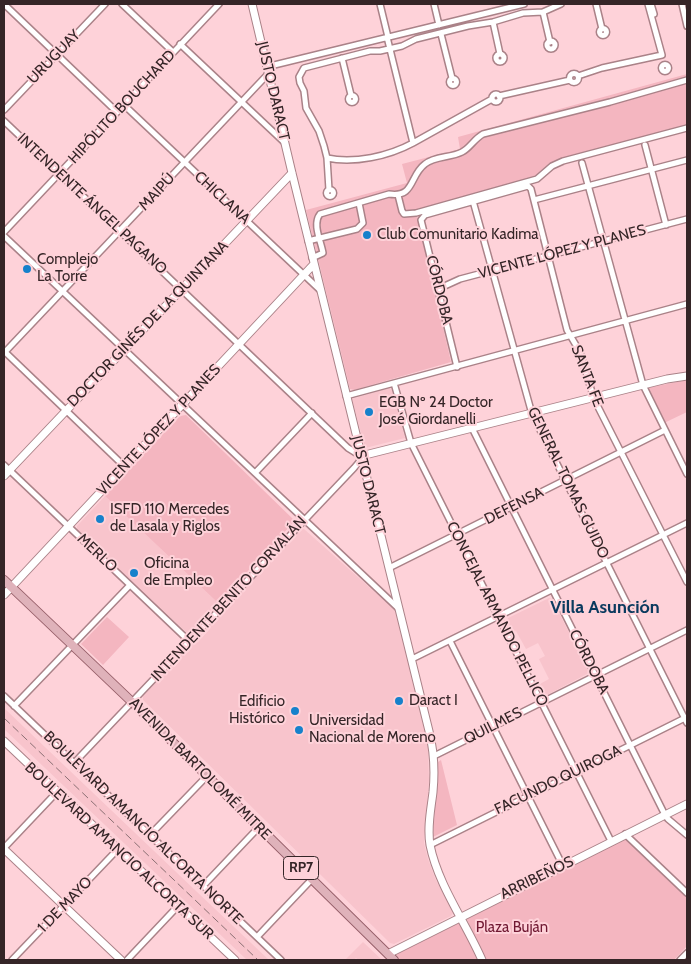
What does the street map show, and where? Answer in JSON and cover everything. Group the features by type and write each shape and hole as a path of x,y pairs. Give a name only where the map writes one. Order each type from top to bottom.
{"main road":[{"name":"AVENIDA BARTOLOMÉ MITRE","path":"4,580 132,702 391,957"}],"street":[{"path":"4,4 117,112"},
{"name":"URUGUAY","path":"4,110 105,4"},
{"path":"122,4 173,52"},
{"name":"HIPÓLITO BOUCHARD","path":"4,232 219,4"},
{"name":"JUSTO DARACT","path":"252,4 346,396 357,454 389,568 429,731 434,756 429,820 430,845 435,864 482,960"},
{"path":"380,4 413,143"},
{"path":"434,4 439,25"},
{"path":"267,71 388,37 524,4"},
{"path":"329,190 327,158 319,131 306,108 304,91 299,77 302,70 308,66 370,51 402,46 416,39 468,26 493,22 523,13 543,12 561,4"},
{"path":"596,4 602,29"},
{"path":"650,4 664,65"},
{"path":"682,4 687,22"},
{"path":"543,12 550,42"},
{"path":"493,22 500,54"},
{"path":"441,34 452,78"},
{"path":"180,44 285,143"},
{"path":"327,158 355,159 392,152 413,143 492,99 497,102 499,96 570,80 570,76 573,74 578,76 602,68 662,55"},
{"path":"342,58 351,95"},
{"name":"MAIPÚ","path":"4,352 242,102 267,71"},
{"path":"313,261 323,253 321,238 316,228 316,220 320,214 389,194 398,195 407,191 421,168 430,160 460,153 483,134 610,102 687,80"},
{"name":"CHICLANA","path":"124,105 321,291"},
{"name":"INTENDENTE ÁNGEL PAGANO","path":"4,121 357,454"},
{"path":"398,195 404,214 416,213 537,179 552,166 562,161 687,128"},
{"path":"646,145 666,225"},
{"path":"534,200 687,160"},
{"path":"582,163 602,242 643,385 687,474"},
{"name":"DOCTOR GINÉS DE LA QUINTANA","path":"5,470 66,410 292,173"},
{"name":"SANTA FE","path":"474,202 528,186 534,200 570,335 580,352 594,398 687,582"},
{"name":"CÓRDOBA","path":"458,367 421,220 425,215 474,202"},
{"name":"GENERAL TOMAS GUIDO","path":"474,202 532,414 686,719"},
{"path":"308,241 358,229 363,223 358,203"},
{"name":"VICENTE LÓPEZ Y PLANES","path":"438,289 460,279 687,219"},
{"path":"4,236 399,610"},
{"name":"VICENTE LÓPEZ Y PLANES","path":"4,595 304,275 313,261"},
{"path":"346,396 687,304"},
{"path":"4,352 124,466"},
{"path":"357,454 411,443 667,379 687,376"},
{"name":"CONCEJAL ARMANDO PELLICO","path":"394,383 411,443 611,842"},
{"path":"255,473 312,413"},
{"name":"CÓRDOBA","path":"472,428 665,815 668,820 687,835"},
{"name":"DEFENSA","path":"389,568 665,430"},
{"name":"INTENDENTE BENITO CORVALÁN","path":"74,763 354,468 359,462 357,454"},
{"name":"MERLO","path":"5,470 68,526 189,641"},
{"path":"412,659 450,642 687,523"},
{"path":"14,706 130,584"},
{"name":"QUILMES","path":"434,756 687,630"},
{"path":"450,642 563,866"},
{"name":"BOULEVARD AMANCIO ALCORTA NORTE","path":"4,696 282,960"},
{"name":"FACUNDO QUIROGA","path":"430,845 630,744 686,719"},
{"name":"BOULEVARD AMANCIO ALCORTA SUR","path":"4,741 235,960"},
{"path":"150,835 207,776"},
{"path":"57,792 4,848 121,960"},
{"name":"ARRIBEÑOS","path":"391,957 460,917 687,804"},
{"path":"203,886 259,827"},
{"path":"626,834 687,893"},
{"name":"1 DE MAYO","path":"12,960 118,849"},
{"path":"257,937 312,880"},
{"path":"127,960 178,906"},
{"path":"680,960 687,953"}],"shaded area":[{"name":"EGB Nº 24 Doctor José Giordanelli","path":"389,388 392,390 405,438 365,448 352,399"},
{"path":"105,496 218,603 191,632 187,633 77,529 77,526"},
{"name":"Universidad Nacional de Moreno","path":"301,529 304,529 395,610 400,617 428,748 429,781 424,843 435,878 453,913 451,916 394,944 390,943 143,700 143,696 193,643 198,642 209,630 208,627"},
{"path":"549,598 552,599 589,672 543,696 538,685 549,679 539,659 545,656 538,643 526,649 516,631 512,633 507,621 508,618"},
{"path":"4,708 269,960 247,960 4,729"},
{"path":"363,942 382,960 358,960 356,958 354,960 345,960"}],"green space":[{"name":"Club Comunitario Kadima","path":"687,74 687,130 553,167 537,181 417,215 451,362 354,390 350,389 306,210 407,183 402,164 460,149 458,137"},
{"path":"687,380 687,412 664,423 647,388"},
{"path":"186,415 294,520 218,603 105,496 180,416"},
{"path":"107,617 129,637 103,665 81,644"},
{"path":"441,760 457,825 433,837 438,762"},
{"path":"625,838 687,897 687,946 674,960 485,960 466,917 488,908 488,905"},
{"name":"Plaza Buján","path":"460,920 480,960 400,960 396,954"}],"railway":[{"path":"4,718 258,960"}],"place":[{"name":"Club Comunitario Kadima","path":"367,235"},
{"name":"Complejo La Torre","path":"27,269"},
{"name":"EGB Nº 24 Doctor José Giordanelli","path":"369,412"},
{"name":"ISFD 110 Mercedes de Lasala y Riglos","path":"100,519"},
{"name":"Oficina de Empleo","path":"134,573"},
{"name":"Daract I","path":"399,701"},
{"name":"Edificio Histórico","path":"295,711"},
{"name":"Universidad Nacional de Moreno","path":"299,730"}],"district":[{"name":"Villa Asunción","path":"605,608"}]}
